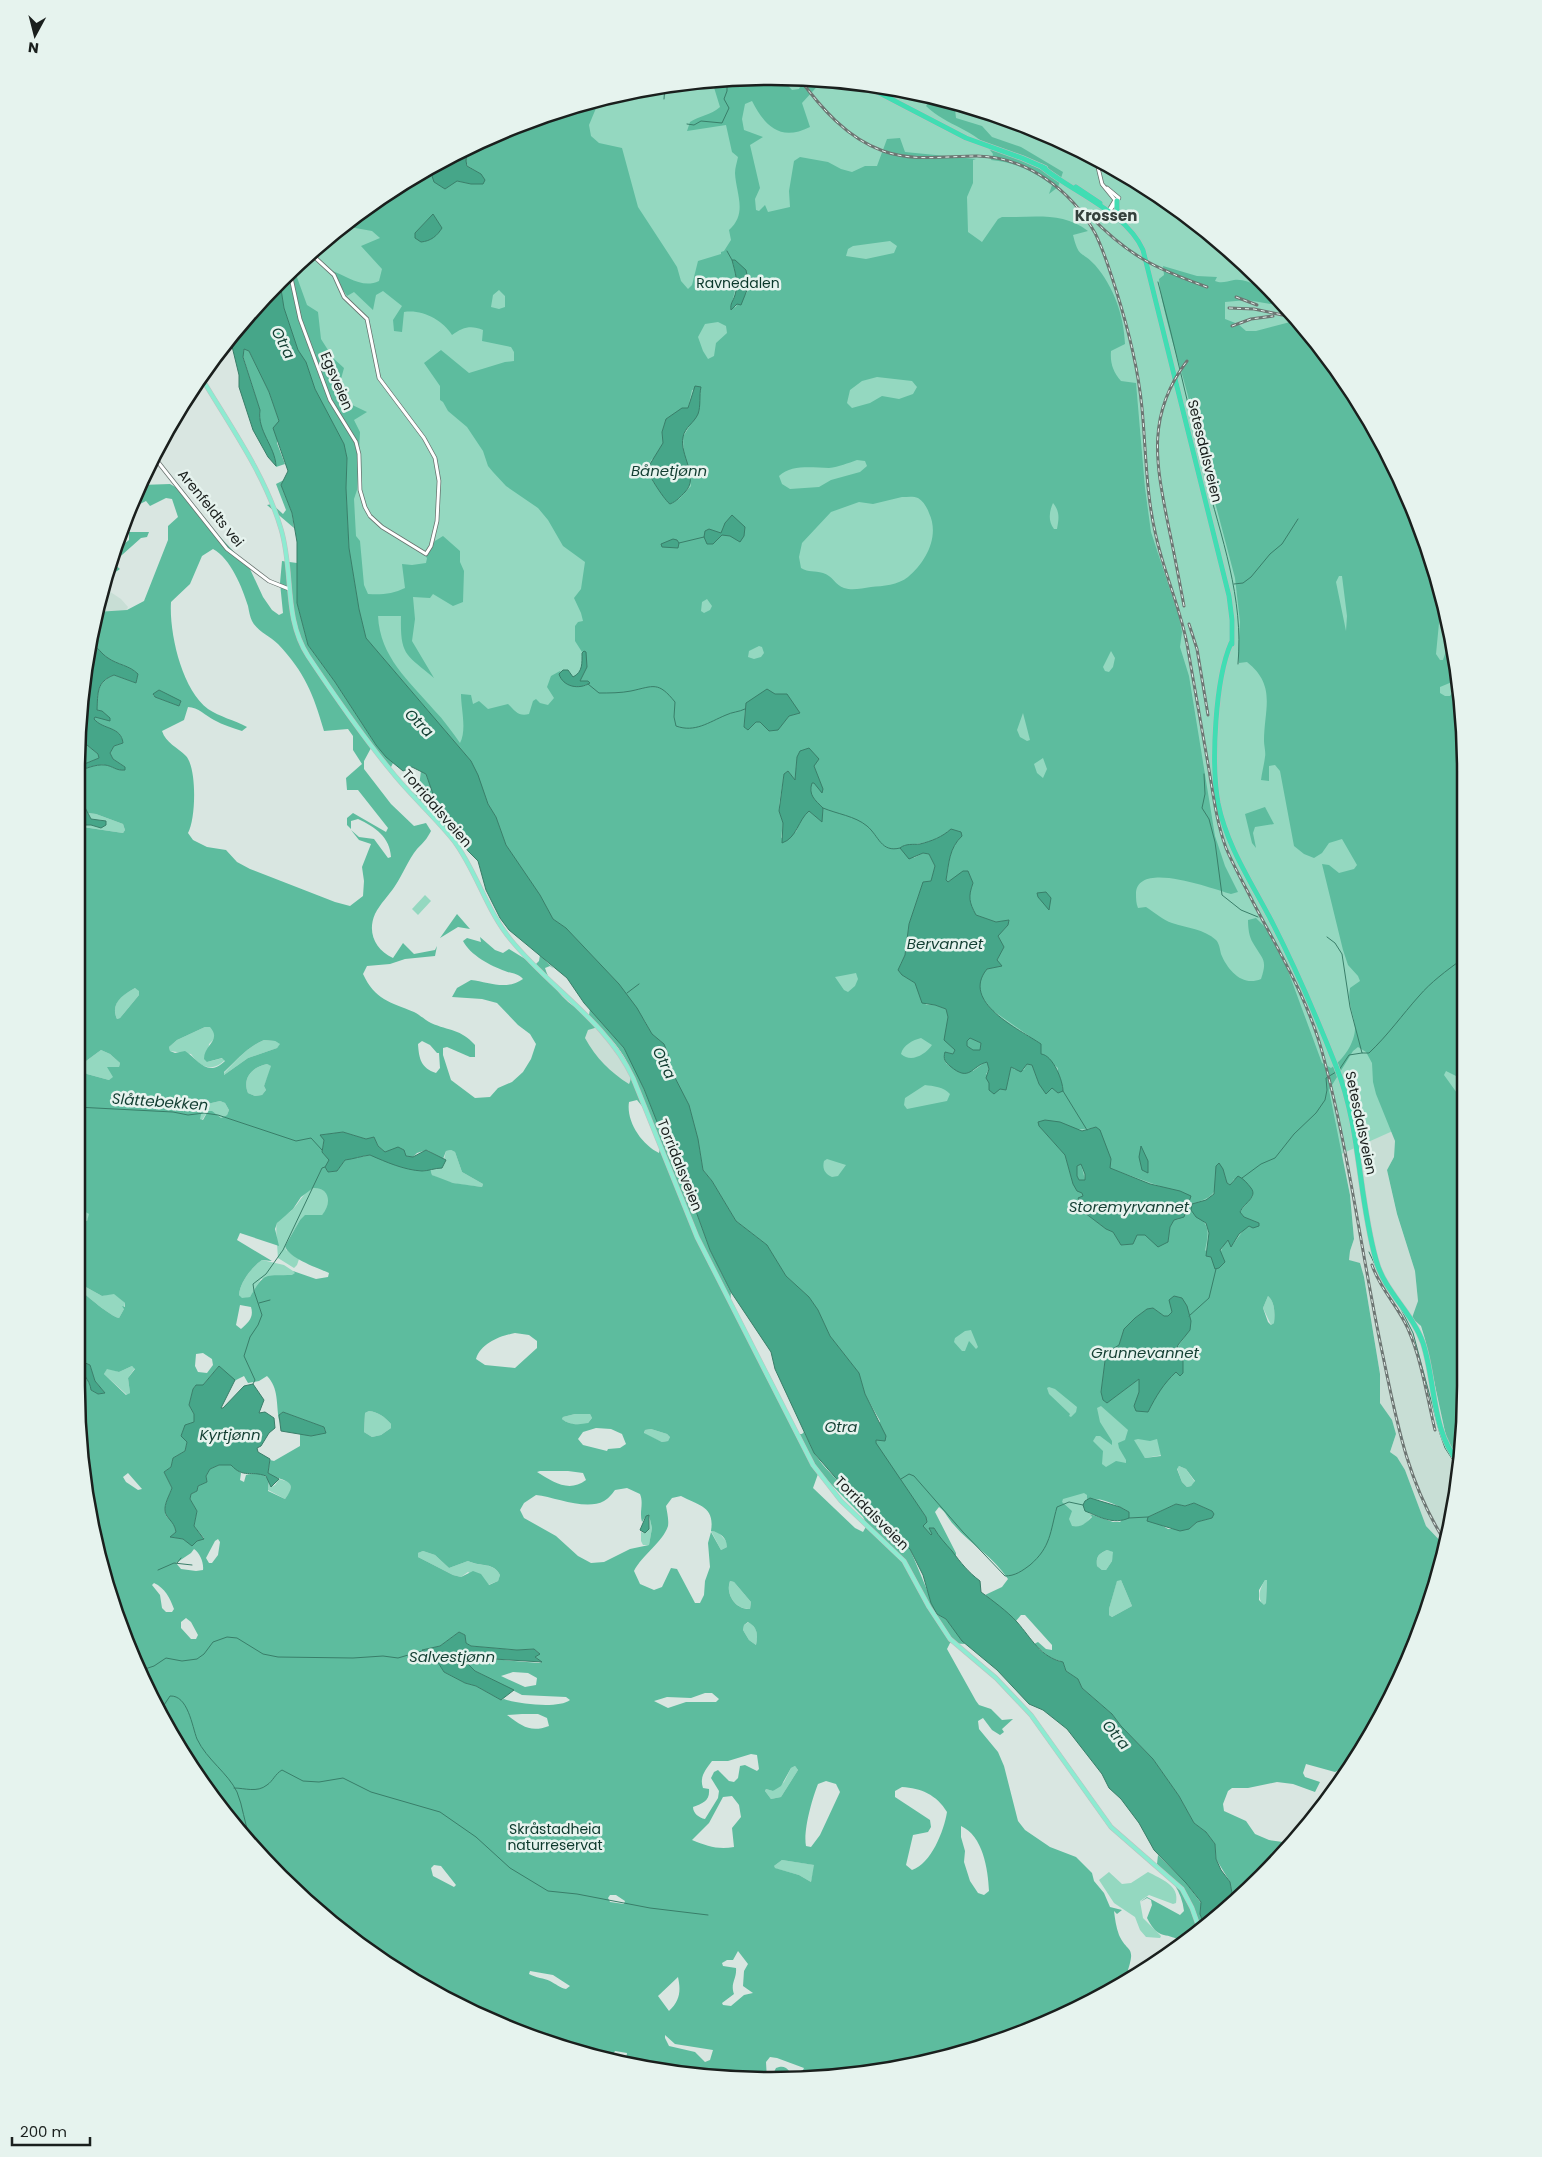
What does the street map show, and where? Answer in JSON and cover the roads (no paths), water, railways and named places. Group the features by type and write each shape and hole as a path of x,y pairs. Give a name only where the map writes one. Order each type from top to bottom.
{"highway":[{"name":"Setesdalsveien","path":"882,94 966,138 1042,167 1120,218 1141,243 1229,596 1232,620 1231,654 1219,703 1214,769 1218,803 1226,830 1239,862 1282,943 1339,1073 1354,1134 1376,1261 1385,1283 1411,1318 1420,1335 1428,1361 1442,1432 1447,1446 1453,1455"},
{"path":"1117,202 1120,218"},
{"name":"Setesdalsveien","path":"1109,210 1136,238 1148,266"}],"main road":[{"name":"Torridalsveien","path":"206,383 244,446 275,513 286,550 292,615 305,651 391,771 442,827 463,854 496,919 511,940 603,1032 624,1060 703,1251 813,1465 841,1501 904,1561 928,1607 950,1639 996,1678 1031,1715 1111,1827 1179,1886 1191,1905 1197,1923"}],"street":[{"path":"1098,169 1101,182 1115,200 1109,210"},
{"path":"1101,182 1119,198 1109,210"},
{"name":"Egsveien","path":"292,281 302,325 330,400 356,442 359,454 360,490 365,507 382,527 426,554 431,546 437,521 439,481 435,458 424,438 379,378 367,319 344,297 334,275 316,258"},
{"name":"Arenfeldts vei","path":"159,463 227,549 263,577 279,586 289,587"}],"water":[{"path":"466,157 467,166 481,174 485,180 483,184 457,181 445,189 434,182 432,175"},
{"path":"433,214 442,228 433,238 421,242 415,238 415,233"},
{"path":"732,260 735,260 746,270 749,285 741,305 737,304 731,310 737,286"},
{"name":"Otra","path":"281,291 284,308 298,350 306,362 315,389 344,444 347,458 346,488 349,548 366,638 471,761 488,804 496,817 506,845 540,895 553,919 566,928 619,984 637,1008 652,1034 664,1044 670,1068 689,1105 698,1139 703,1170 712,1181 736,1221 767,1245 786,1276 809,1297 818,1310 830,1336 859,1373 865,1394 886,1436 885,1441 876,1440 876,1443 926,1517 927,1522 923,1526 931,1535 929,1528 934,1528 965,1567 980,1581 981,1592 1013,1618 1042,1652 1055,1660 1063,1662 1066,1671 1078,1679 1082,1688 1112,1714 1153,1759 1179,1796 1194,1823 1206,1832 1215,1844 1216,1859 1230,1882 1232,1893 1202,1919 1200,1914 1201,1902 1186,1883 1154,1850 1139,1823 1121,1799 1109,1788 1102,1774 1067,1729 1043,1710 1029,1704 997,1670 962,1641 946,1619 937,1614 931,1603 923,1575 910,1549 848,1492 814,1453 775,1369 771,1352 731,1292 710,1250 689,1192 680,1180 644,1089 624,1048 584,1003 567,978 509,930 500,918 486,890 478,861 468,851 459,837 437,816 429,802 433,794 426,774 412,767 403,771 386,757 308,645 297,603 297,542 292,513 281,485 288,471 273,428 279,421 269,392 249,351 244,349 243,357 260,410 261,425 273,452 276,466 268,457 253,430 239,387 239,375 232,347"},
{"name":"Bånetjønn","path":"695,386 701,387 699,411 683,437 684,451 690,473 689,486 677,500 670,504 657,488 647,469 663,443 662,432 666,419 682,408 688,408"},
{"path":"732,515 745,527 744,536 740,542 730,536 722,535 713,544 707,544 704,537 705,531 709,529 721,533 725,523"},
{"path":"673,539 679,543 678,548 662,547 661,544"},
{"path":"96,647 108,658 138,674 136,683 114,675 104,681 99,689 97,710 102,711 110,718 110,721 95,717 94,719 115,731 122,738 123,743 114,746 110,753 113,759 125,767 125,770 101,765 85,769 85,764 99,758 98,754 87,745 86,726"},
{"path":"586,652 587,667 580,681 588,681 590,683 576,687 572,686 564,682 559,674 563,670 568,670 573,677 579,673 582,653"},
{"path":"767,689 775,694 787,694 800,713 789,716 778,730 769,731 760,722 756,722 748,730 744,727 746,703"},
{"path":"159,690 181,701 179,706 155,697 153,694"},
{"path":"809,748 819,759 814,766 823,789 822,793 814,783 812,783 811,791 813,797 823,808 822,822 809,811 791,837 782,843 783,823 779,811 784,774 788,771 795,780 797,757 800,751"},
{"path":"85,807 91,819 106,821 106,825 101,828 85,825"},
{"name":"Bervannet","path":"951,829 961,832 962,836 952,851 946,880 948,882 963,871 968,871 973,883 970,899 976,915 996,922 1009,920 1008,925 998,936 1004,947 997,960 1002,966 987,969 981,981 981,993 986,1003 996,1013 1041,1044 1041,1054 1050,1059 1053,1064 1059,1075 1063,1091 1058,1093 1052,1088 1046,1094 1039,1084 1032,1065 1027,1064 1021,1072 1011,1067 1006,1090 1000,1089 994,1094 989,1090 989,1083 986,1078 989,1069 987,1062 966,1073 957,1071 950,1066 945,1060 945,1052 953,1054 955,1050 944,1040 948,1017 946,1009 922,1003 915,983 902,975 898,970 905,955 909,924 923,882 931,881 935,866 929,854 923,853 909,859 900,848 902,846 929,842","holes":["970,1038 981,1043 980,1050 973,1050 967,1046 967,1041"]},
{"path":"1046,892 1051,898 1049,910 1037,893"},
{"name":"Storemyrvannet","path":"1045,1120 1060,1122 1082,1131 1096,1127 1100,1130 1111,1159 1110,1168 1150,1184 1180,1191 1191,1196 1184,1217 1174,1220 1170,1227 1168,1242 1158,1247 1145,1235 1137,1235 1133,1244 1121,1245 1113,1232 1085,1213 1078,1198 1083,1196 1082,1193 1077,1191 1073,1184 1065,1155 1039,1126 1038,1122","holes":["1081,1164 1085,1180 1079,1180 1077,1166"]},
{"path":"343,1132 366,1139 374,1137 378,1146 385,1152 398,1147 404,1150 406,1156 413,1157 426,1150 446,1160 442,1168 422,1171 389,1163 370,1155 345,1160 337,1171 328,1172 325,1167 329,1160 322,1152 324,1140 320,1135"},
{"path":"1141,1146 1148,1161 1148,1173 1142,1170 1139,1157"},
{"path":"1219,1163 1227,1183 1230,1185 1238,1176 1253,1191 1252,1197 1240,1212 1244,1217 1259,1223 1259,1226 1253,1228 1249,1226 1239,1234 1231,1247 1228,1240 1220,1250 1225,1262 1215,1269 1211,1257 1206,1256 1209,1233 1206,1223 1196,1217 1191,1210 1192,1204 1206,1200 1214,1194 1216,1166"},
{"name":"Grunnevannet","path":"1174,1296 1182,1298 1187,1306 1191,1321 1190,1330 1178,1345 1176,1352 1183,1361 1183,1373 1180,1376 1176,1372 1157,1395 1148,1412 1136,1411 1134,1406 1139,1392 1139,1379 1107,1403 1103,1400 1101,1392 1106,1353 1119,1345 1124,1329 1147,1309 1153,1308 1164,1316 1168,1316 1172,1312 1169,1300"},
{"path":"85,1363 90,1365 95,1381 105,1393 98,1394 91,1390 85,1376"},
{"name":"Kyrtjønn","path":"219,1366 235,1380 221,1408 244,1386 253,1384 264,1400 259,1413 265,1412 274,1418 275,1428 269,1433 261,1446 257,1448 258,1452 270,1459 268,1473 279,1479 271,1487 266,1476 240,1472 231,1465 219,1465 210,1469 206,1476 207,1482 198,1486 197,1491 191,1494 190,1499 197,1511 194,1526 204,1539 197,1541 192,1546 183,1539 170,1537 176,1532 174,1525 166,1514 165,1508 172,1488 164,1472 171,1467 173,1458 185,1451 187,1442 181,1436 185,1425 194,1422 194,1414 189,1405 193,1389 196,1385 203,1385"},
{"name":"Kyrtjønn","path":"283,1412 324,1427 326,1433 311,1436 281,1431 279,1415"},
{"path":"1090,1498 1120,1507 1129,1512 1129,1518 1117,1521 1101,1518 1085,1511 1083,1505"},
{"path":"1194,1503 1212,1511 1214,1514 1212,1518 1197,1522 1189,1529 1180,1531 1147,1521 1148,1517 1176,1504 1185,1506"},
{"path":"649,1515 649,1529 645,1533 640,1530 646,1516"},
{"name":"Salvestjønn","path":"459,1632 465,1635 466,1643 471,1646 517,1650 534,1649 540,1654 535,1657 542,1662 478,1658 467,1663 475,1671 514,1690 501,1700 476,1686 465,1683 444,1672 437,1661 422,1650 440,1646"}],"waterway":[{"path":"687,124 694,125 701,121 722,123 729,108 724,99 727,86"},
{"path":"664,94 664,99"},
{"path":"727,251 732,260"},
{"path":"1158,282 1230,568 1238,615 1238,664"},
{"path":"1234,584 1243,583 1251,577 1270,554 1282,544 1298,519"},
{"path":"679,543 704,537"},
{"path":"588,684 599,693 623,692 651,687 660,688 675,702 674,717 676,726 683,728 702,726 728,714 745,709"},
{"path":"1204,774 1205,794 1202,808 1209,819 1215,842 1222,895 1241,910 1258,917"},
{"path":"823,808 851,817 867,826 884,846 894,849 900,848"},
{"path":"1327,937 1335,943 1342,954 1350,1007 1362,1053 1369,1053 1424,991 1457,963"},
{"path":"627,993 639,984"},
{"path":"1339,1070 1349,1055 1362,1053"},
{"path":"1242,1178 1261,1164 1275,1158 1294,1134 1316,1113 1325,1100 1327,1090 1326,1078 1336,1072"},
{"path":"1063,1091 1087,1130"},
{"name":"Slåttebekken","path":"85,1107 173,1112 188,1115 204,1113 218,1115 296,1141 311,1138 322,1150"},
{"path":"253,1384 255,1380 244,1356 250,1337 262,1315 253,1284 266,1274 283,1250 322,1168 325,1167"},
{"path":"1369,1252 1376,1267"},
{"path":"1189,1316 1209,1298 1216,1269"},
{"path":"259,1303 270,1300"},
{"path":"1400,1307 1413,1333 1440,1434 1445,1448 1453,1460"},
{"path":"901,1479 909,1474 914,1476 1005,1576 1015,1574 1024,1569 1042,1552 1049,1539 1057,1507 1069,1502 1083,1505"},
{"path":"1129,1518 1148,1517"},
{"path":"177,1563 181,1558"},
{"path":"158,1570 174,1563 192,1565"},
{"path":"146,1669 166,1658 182,1661 197,1659 204,1654 213,1642 227,1637 237,1638 263,1654 278,1657 353,1658 383,1656 398,1658 422,1651"},
{"path":"164,1705 170,1696 181,1700 191,1719 201,1747 237,1792 247,1828"},
{"path":"234,1788 259,1789 269,1783 282,1770 303,1781 319,1782 343,1778 371,1792 440,1812 476,1837 510,1868 548,1891 577,1894 650,1908 708,1915"}],"railway":[{"path":"805,86 826,111 846,130 883,151 906,156 930,158 977,156 995,158 1013,162 1030,169 1060,190 1085,217 1095,233 1107,261 1135,363 1142,408 1148,489 1153,520 1159,550 1187,644 1220,827 1229,855 1303,998 1318,1038 1349,1170 1376,1319 1399,1429 1413,1476 1441,1534"},
{"path":"1089,215 1117,241 1143,259 1172,274 1207,287"},
{"path":"1236,297 1257,305"},
{"path":"1229,308 1254,309 1283,315"},
{"path":"1232,326 1251,319 1273,316"},
{"path":"1184,606 1160,480 1158,440 1160,420 1165,401 1174,381 1187,361"},
{"path":"1189,624 1197,649 1208,715"},
{"path":"1372,1265 1375,1274 1404,1321 1413,1341 1421,1366 1435,1430"}],"district":[{"name":"Krossen","path":"1106,216"}],"park label":[{"name":"Ravnedalen","path":"738,283"},
{"name":"Skråstadheia naturreservat","path":"555,1838"}]}
